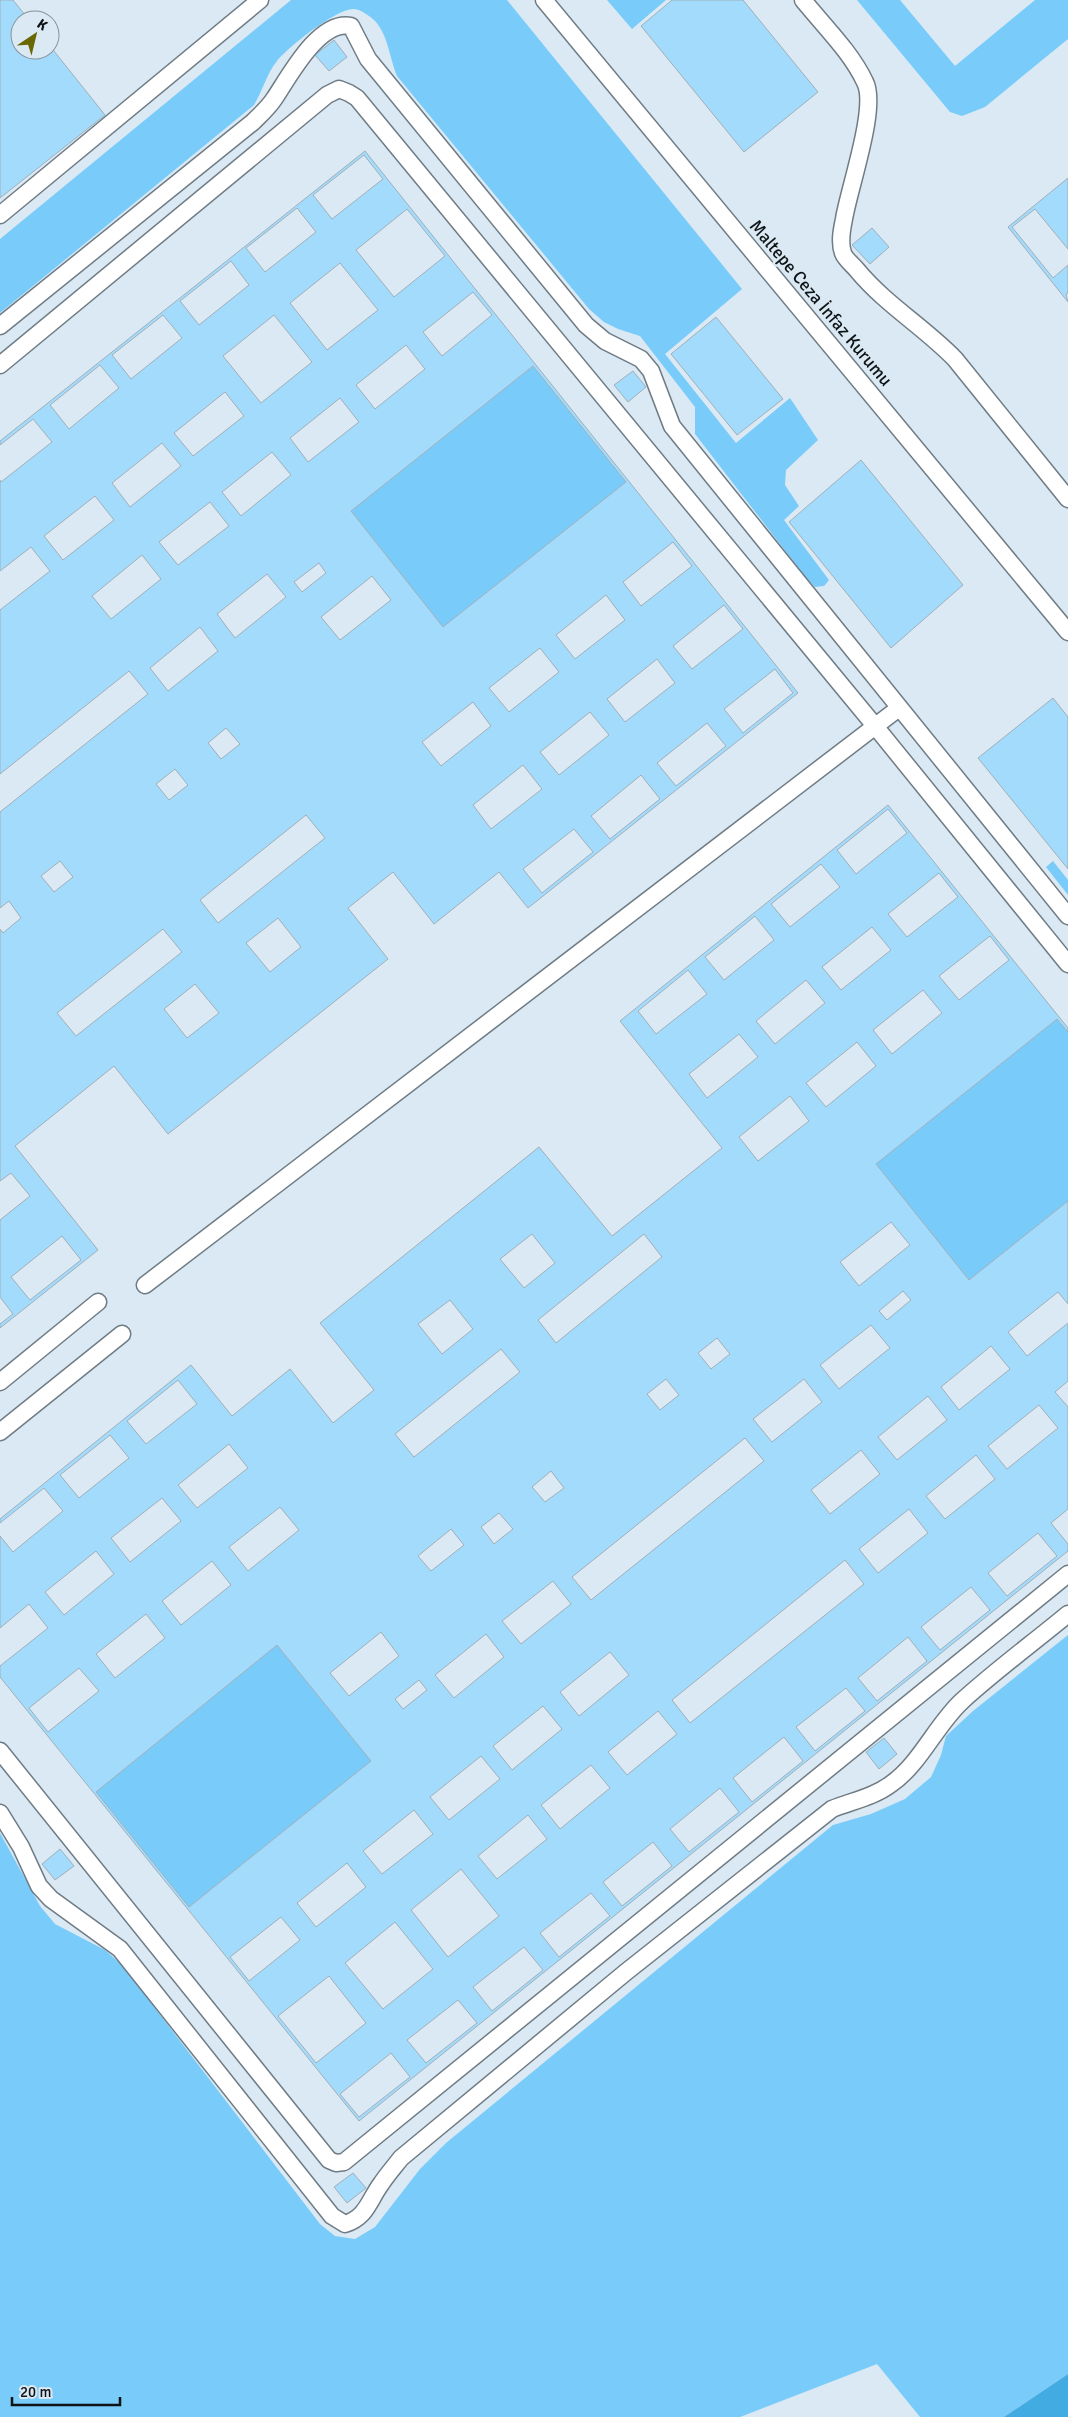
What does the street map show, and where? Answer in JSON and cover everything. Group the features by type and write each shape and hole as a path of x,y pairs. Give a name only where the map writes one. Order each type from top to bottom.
{"lane":[{"path":"0,215 260,0"},
{"name":"Maltepe Ceza İnfaz Kurumu","path":"544,0 1068,632"},
{"path":"803,0 851,60 866,83 868,92 869,102 866,124 841,237 843,253 878,294 938,341 955,359 1068,499"},
{"path":"0,326 253,122 272,101 298,61 330,30 341,24 351,26 368,59 586,325 605,341 641,359 651,372 672,426 1068,916"},
{"path":"0,365 327,95 339,90 349,92 363,106 875,726 1068,964"},
{"path":"145,1285 899,708"},
{"path":"0,1382 98,1302"},
{"path":"0,1432 122,1334"},
{"path":"0,1751 329,2160 336,2163 344,2162 1068,1574"},
{"path":"0,1813 21,1846 39,1886 50,1899 120,1949 332,2216 345,2224 354,2221 365,2213 380,2185 401,2158 626,1972 832,1808 873,1795 893,1784 913,1763 944,1720 961,1702 1068,1614"}],"shaded area":[{"path":"291,0 507,0 742,289 665,354 736,443 790,398 818,440 786,470 785,485 799,506 784,520 829,580 824,586 815,587 807,579 695,434 695,407 640,336 604,322 589,309 397,76 380,28 376,22 359,10 353,9 336,15 291,47 273,66 254,105 0,313 0,239"},
{"path":"607,0 666,0 632,29"},
{"path":"857,0 900,0 955,66 1035,0 1068,0 1068,39 985,107 962,116 950,112"},
{"path":"533,366 626,482 443,627 351,511"},
{"path":"1053,861 1068,880 1068,895 1046,867"},
{"path":"1057,1019 1068,1032 1068,1201 969,1280 876,1164"},
{"path":"1068,1635 1068,2374 1004,2417 920,2417 877,2364 740,2417 0,2417 0,1833 40,1906 55,1924 105,1950 122,1965 320,2224 335,2236 355,2239 375,2227 420,2169 446,2143 833,1825 871,1814 905,1799 931,1777 941,1755 946,1736 973,1711"},
{"path":"277,1645 371,1761 189,1907 96,1792"},
{"path":"1068,2374 1068,2417 1004,2417"}],"building":[{"path":"0,0 13,0 21,10 10,10 10,60 60,59 105,115 0,198"},
{"path":"672,0 743,0 818,92 744,152 641,26"},
{"path":"334,40 347,57 329,71 315,55"},
{"path":"365,151 798,693 528,908 499,872 434,924 393,872 348,908 388,959 168,1134 114,1066 15,1146 98,1250 0,1328 0,1324 13,1314 0,1297 0,1220 30,1196 11,1173 0,1181 0,929 3,933 21,918 9,901 0,908 0,812 148,694 129,671 0,774 0,610 50,571 31,547 0,571 0,480 1,482 52,442 33,419 0,445 0,441","holes":["364,155 383,179 332,219 313,195","297,208 316,232 265,272 246,248","407,209 445,256 394,297 356,250","231,261 249,285 199,325 180,301","340,263 378,310 327,350 290,303","473,292 492,315 442,356 423,332","163,315 182,338 131,379 112,355","274,315 312,362 261,403 223,356","406,345 425,369 375,409 356,385","100,365 119,388 69,429 50,405","533,366 626,482 443,627 351,511","225,392 244,416 193,456 174,433","340,398 359,422 308,462 290,438","162,443 181,466 130,507 112,483","272,452 291,475 241,516 222,492","95,496 114,520 63,560 44,536","210,502 229,526 178,565 159,542","673,542 692,566 641,606 623,582","142,555 161,579 111,619 92,596","319,563 326,573 302,592 294,582","267,574 286,597 235,638 217,614","372,576 391,600 340,640 321,617","606,595 625,620 575,659 556,635","724,605 743,629 692,669 673,646","200,627 218,651 168,691 150,668","540,648 559,672 509,712 489,688","657,659 675,683 625,722 607,699","775,669 793,693 743,733 724,709","473,702 491,726 441,766 422,742","590,712 609,735 559,775 540,752","707,723 726,746 676,786 657,763","226,728 240,744 221,759 208,743","523,765 542,789 491,829 473,805","175,769 188,785 169,800 156,784","641,775 660,799 610,839 591,816","306,815 325,838 218,923 200,900","574,829 593,852 542,893 523,869","60,861 73,877 54,892 41,876","278,918 301,947 270,972 246,943","163,929 182,952 76,1036 57,1013","195,984 219,1013 187,1038 164,1009","62,1236 81,1260 30,1300 11,1277"]},
{"path":"1068,178 1068,249 1035,209 1012,227 1053,278 1068,265 1068,293 1066,294 1068,302 1008,227"},
{"path":"872,228 889,247 870,264 852,245"},
{"path":"716,317 783,399 737,435 671,354"},
{"path":"633,371 646,387 628,402 614,385"},
{"path":"861,460 963,585 891,648 789,522"},
{"path":"1053,698 1068,717 1068,869 978,758"},
{"path":"888,805 1068,1028 1068,1032 1057,1019 876,1164 969,1280 1068,1201 1068,1304 1058,1292 1008,1332 1027,1356 1068,1323 1068,1381 1055,1392 1068,1407 1068,1509 1051,1523 1068,1544 1068,1551 359,2121 0,1677 0,1666 48,1628 29,1604 0,1628 0,1536 13,1552 63,1511 44,1488 0,1523 0,1519 191,1365 232,1416 290,1369 333,1423 374,1390 320,1323 539,1147 612,1236 722,1148 620,1021","holes":["888,809 907,833 856,874 837,850","821,864 840,887 790,927 771,904","939,873 958,897 907,937 888,914","755,916 774,940 724,980 705,957","872,927 891,950 841,990 822,967","990,936 1009,960 959,1000 939,976","688,970 707,994 656,1034 638,1011","806,980 825,1003 775,1044 756,1021","923,990 942,1013 892,1054 873,1030","739,1034 758,1057 707,1098 689,1074","857,1042 876,1066 826,1107 806,1083","790,1096 809,1121 758,1161 739,1137","891,1222 910,1245 859,1286 840,1262","532,1234 555,1263 524,1288 500,1259","644,1234 662,1257 556,1343 538,1320","903,1291 911,1300 887,1320 879,1311","450,1300 473,1329 442,1354 418,1324","871,1325 890,1348 839,1389 820,1365","717,1338 730,1354 711,1369 698,1353","991,1346 1010,1369 959,1410 941,1387","501,1349 520,1372 414,1457 395,1434","666,1379 679,1395 660,1410 647,1394","804,1379 822,1402 772,1442 753,1419","178,1380 197,1404 146,1444 127,1421","928,1396 947,1420 897,1460 878,1437","1039,1405 1058,1428 1007,1469 988,1446","110,1435 129,1458 79,1498 60,1475","745,1438 764,1461 591,1600 572,1577","229,1444 248,1468 197,1508 178,1485","861,1450 880,1474 830,1514 811,1490","976,1455 995,1479 945,1519 926,1496","551,1471 564,1488 545,1502 532,1487","162,1498 181,1521 130,1562 111,1538","280,1507 299,1530 248,1571 229,1547","909,1509 928,1533 878,1573 859,1549","499,1513 513,1529 494,1544 481,1527","451,1529 464,1545 431,1571 418,1556","1038,1533 1057,1556 1007,1596 988,1573","96,1551 114,1574 64,1615 45,1592","845,1560 864,1584 690,1723 672,1700","212,1561 231,1585 181,1625 162,1601","553,1581 571,1604 521,1644 502,1621","971,1587 990,1610 940,1650 921,1627","146,1614 165,1638 115,1678 96,1654","381,1632 399,1656 349,1696 330,1673","486,1634 504,1657 454,1698 435,1675","908,1637 927,1661 877,1701 858,1678","277,1645 371,1761 189,1907 96,1792","610,1652 629,1675 579,1716 560,1692","79,1668 99,1691 48,1732 29,1708","419,1680 427,1690 403,1709 395,1699","846,1688 865,1711 815,1751 796,1727","543,1706 562,1729 512,1770 493,1746","658,1711 677,1734 627,1775 608,1752","784,1737 803,1761 752,1802 733,1778","481,1756 500,1779 449,1820 430,1797","591,1765 610,1788 560,1829 541,1805","720,1788 739,1812 689,1852 670,1829","414,1810 433,1834 382,1874 363,1851","528,1815 547,1839 497,1879 478,1856","653,1842 672,1866 622,1906 603,1882","347,1863 366,1887 316,1927 297,1903","461,1869 499,1916 448,1957 411,1910","591,1893 610,1916 559,1957 540,1933","281,1917 300,1940 249,1981 230,1957","395,1922 433,1969 383,2009 345,1963","524,1947 543,1970 492,2011 473,1987","329,1976 366,2023 316,2063 278,2016","458,2000 477,2023 426,2063 407,2040","391,2053 410,2077 359,2117 340,2094"]},
{"path":"884,1738 897,1754 879,1769 866,1752"},
{"path":"60,1849 74,1866 55,1880 42,1864"},
{"path":"353,2173 366,2188 347,2203 334,2187"}]}
